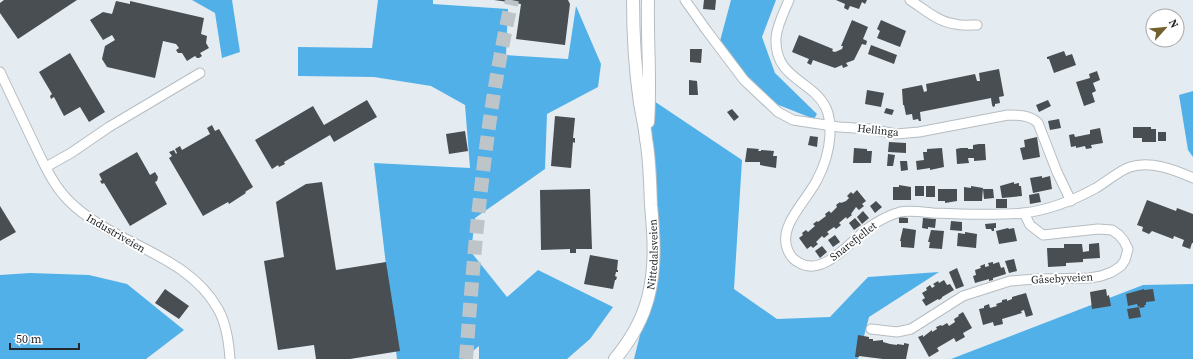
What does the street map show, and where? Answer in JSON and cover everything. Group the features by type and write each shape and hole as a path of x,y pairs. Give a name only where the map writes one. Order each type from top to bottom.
{"main road":[{"name":"Nittedalsveien","path":"615,359 631,337 645,308 651,286 654,245 647,140 638,81 634,34 634,0"},
{"name":"Nittedalsveien","path":"647,140 650,104 648,0"}],"street":[{"name":"Hellinga","path":"685,0 744,80 778,112 793,120 870,129 896,134 919,132 1008,115 1022,115 1029,117 1036,120 1040,126 1057,172 1071,201"},
{"name":"Snarefjellet","path":"789,0 777,31 776,43 779,56 788,72 822,101 828,111 830,125 829,145 822,168 813,189 792,219 786,233 785,242 788,252 801,264 811,266 824,264 870,226 888,216 903,211 978,215 1024,213 1071,201 1096,188 1130,167 1151,164 1175,170 1193,178"},
{"path":"910,0 947,23 978,25"},
{"name":"Industriveien","path":"0,72 54,183 67,200 87,218 125,240 173,264 207,293 219,310 230,359"},
{"path":"46,167 71,153 109,127 200,73"},
{"name":"Gåsebyveien","path":"871,329 897,332 911,329 963,296 1010,281 1089,278 1101,276 1112,272 1121,266 1125,260 1128,249 1119,235 1112,230 1098,229 1043,235 1030,225 1024,213"}],"shaded area":[{"path":"192,0 232,0 240,52 222,58 215,13"},
{"path":"378,0 433,0 433,4 508,9 506,55 568,59 576,6 601,64 598,87 547,114 545,169 475,218 471,252 507,297 538,270 613,307 590,339 567,359 479,359 479,346 463,359 397,359 374,163 470,168 465,105 431,86 374,77 298,76 298,47 372,48"},
{"path":"731,0 776,0 762,37 775,73 817,114 814,119 776,104 744,73 720,41"},
{"path":"639,91 742,160 734,289 777,319 830,317 868,277 939,272 869,317 858,359 634,359 644,319 654,262"},
{"path":"1193,91 1193,157 1188,150 1179,95"},
{"path":"30,273 89,275 127,284 184,330 146,359 0,359 0,275"},
{"path":"1193,284 1193,359 951,359 1143,285"}],"building":[{"path":"4,0 77,0 18,39 0,13 0,3"},
{"path":"494,0 568,0 570,4 565,45 516,39 521,4"},
{"path":"704,0 716,0 715,10 703,9"},
{"path":"836,0 867,0 865,4 862,2 859,9 850,6 848,10 844,8 845,4"},
{"path":"116,1 130,4 130,1 204,18 201,34 207,36 206,43 209,48 200,53 202,56 199,58 195,56 187,61 182,53 178,53 176,50 179,48 176,44 163,41 155,78 107,67 102,59 105,46 115,40 112,35 103,40 90,20 103,12 112,14"},
{"path":"852,20 868,27 863,39 867,41 866,45 862,44 854,60 846,63 848,66 843,68 842,65 835,68 813,60 811,65 807,63 809,59 792,52 799,35 833,49 832,51 835,52 842,49 843,46 841,46"},
{"path":"881,20 906,31 900,47 877,38 880,31 877,29"},
{"path":"871,45 897,55 894,64 868,54"},
{"path":"690,49 702,49 701,63 690,62"},
{"path":"1064,51 1066,56 1072,54 1076,65 1054,73 1047,57"},
{"path":"70,53 105,112 89,122 80,107 64,116 54,97 51,99 50,96 52,94 39,72"},
{"path":"999,69 1004,96 999,97 1000,103 995,104 993,107 991,98 920,112 921,121 918,119 913,120 912,114 906,115 903,105 902,89 922,85 924,92 927,91 926,84 975,74 977,81 980,81 979,73"},
{"path":"1097,71 1100,80 1093,83 1096,91 1092,93 1095,102 1084,106 1076,82 1090,78 1089,74"},
{"path":"689,80 697,81 698,95 689,95"},
{"path":"867,90 884,93 881,107 865,104"},
{"path":"367,100 377,117 334,142 330,135 284,162 285,164 279,167 278,165 272,169 255,140 313,106 324,125"},
{"path":"1048,100 1051,106 1039,112 1036,105"},
{"path":"886,108 894,110 892,115 884,113"},
{"path":"732,109 739,117 734,121 727,112"},
{"path":"555,116 575,118 573,138 575,138 575,143 573,142 571,168 551,166"},
{"path":"1059,119 1061,128 1050,130 1048,121"},
{"path":"212,125 215,131 219,129 253,187 229,204 228,202 203,216 169,158 172,156 169,152 174,150 176,154 175,149 180,146 182,150 210,134 207,128"},
{"path":"1133,127 1151,127 1151,129 1156,129 1156,142 1142,142 1142,138 1133,138"},
{"path":"1100,128 1103,143 1091,145 1092,148 1086,149 1085,146 1076,148 1076,146 1071,147 1069,135 1074,134 1075,137 1090,134 1090,130"},
{"path":"465,131 468,151 449,154 446,134"},
{"path":"1158,132 1166,132 1166,141 1158,141"},
{"path":"810,136 818,137 817,147 808,145"},
{"path":"1037,137 1040,157 1023,160 1020,148 1025,147 1024,140"},
{"path":"889,142 906,143 906,153 888,152"},
{"path":"985,144 986,160 974,161 974,158 968,158 969,163 957,164 956,149 973,149 973,145"},
{"path":"747,148 759,149 758,151 774,151 773,156 777,156 776,168 760,165 760,162 745,162"},
{"path":"854,148 872,151 871,163 853,163"},
{"path":"942,148 944,167 930,170 930,168 917,170 916,161 924,160 923,152 927,152 927,149"},
{"path":"137,152 150,175 155,172 158,177 157,181 155,182 167,204 130,226 104,183 102,184 100,181 102,180 99,174"},
{"path":"888,154 895,155 893,166 887,166"},
{"path":"900,161 907,161 908,170 901,171"},
{"path":"1042,176 1042,178 1050,176 1052,189 1033,193 1030,178"},
{"path":"322,182 336,270 386,262 400,351 350,359 316,359 314,345 278,350 264,261 284,257 276,202 306,184"},
{"path":"1014,182 1014,184 1019,183 1019,186 1021,186 1022,196 1002,198 1000,186"},
{"path":"899,185 911,187 911,200 893,200 893,187 899,187"},
{"path":"915,186 924,186 924,196 915,196"},
{"path":"926,186 935,186 935,197 926,197"},
{"path":"971,186 983,188 982,201 964,201 964,187 971,188"},
{"path":"590,189 592,249 576,249 576,253 570,253 570,249 541,250 540,190"},
{"path":"938,189 957,189 957,201 945,203 945,201 938,201"},
{"path":"983,189 993,189 994,198 984,199"},
{"path":"857,190 866,201 862,204 864,206 859,210 856,207 851,214 852,215 847,219 846,217 839,223 841,225 836,229 834,227 827,232 829,234 824,238 822,236 816,242 818,244 813,248 811,246 807,249 799,238 803,235 802,233 806,230 808,232 815,226 813,224 826,216 825,214 829,211 831,213 837,207 836,205 840,202 846,201 849,198 847,196 851,192 853,194"},
{"path":"1039,193 1041,202 1030,204 1029,195"},
{"path":"996,199 1007,199 1007,208 996,208"},
{"path":"1147,200 1176,211 1177,208 1193,214 1193,243 1190,249 1182,246 1184,240 1174,236 1173,239 1152,231 1149,234 1142,231 1143,227 1137,225"},
{"path":"876,201 882,207 875,213 870,206"},
{"path":"0,206 16,232 0,241"},
{"path":"863,211 869,218 862,224 857,217"},
{"path":"899,217 908,218 908,223 899,223"},
{"path":"855,218 861,225 854,230 849,223"},
{"path":"923,218 936,219 935,228 922,228"},
{"path":"951,221 962,222 962,231 950,230"},
{"path":"996,223 996,228 994,228 994,231 991,229 986,229 985,224"},
{"path":"903,228 916,230 914,248 901,247 900,241"},
{"path":"1014,228 1017,241 999,244 996,231"},
{"path":"931,230 944,231 942,249 929,248 930,242 928,242"},
{"path":"965,232 977,234 976,248 957,246 958,233 965,234"},
{"path":"835,235 840,242 833,247 828,240"},
{"path":"1099,243 1100,258 1083,259 1083,262 1066,263 1066,266 1048,267 1047,248 1064,248 1064,244 1082,244 1083,252 1089,251 1089,244"},
{"path":"822,246 827,252 820,258 815,251"},
{"path":"590,255 618,260 618,272 616,272 615,276 617,277 613,289 584,284"},
{"path":"1014,259 1017,271 1009,273 1005,261"},
{"path":"993,262 993,264 999,262 1001,268 1004,267 1006,274 993,278 993,280 989,281 989,279 975,283 973,276 976,275 975,270 981,268 980,266 985,264 985,267 989,266 988,263"},
{"path":"957,268 964,286 956,289 949,272"},
{"path":"944,280 947,285 950,284 954,290 939,300 938,299 926,306 922,300 925,298 922,293 927,290 926,288 930,285 932,288 935,286 933,284"},
{"path":"165,289 189,306 179,319 155,303"},
{"path":"1106,289 1111,306 1092,309 1090,292"},
{"path":"1144,289 1153,289 1155,301 1146,302 1146,305 1144,305 1145,307 1140,308 1137,304 1128,306 1126,294"},
{"path":"1026,293 1033,315 1026,317 1024,310 1021,311 1022,313 1002,319 1003,324 994,326 993,322 983,325 979,309 984,308 984,306 989,304 990,308 997,306 996,304 1002,302 1002,300 1007,299 1007,301 1012,299 1012,297"},
{"path":"1139,307 1141,317 1129,319 1127,309"},
{"path":"963,312 972,328 963,333 965,337 956,342 954,338 937,348 939,351 929,357 918,337 923,335 923,337 941,325 942,326 947,323 949,326 955,322 954,319 959,316 958,315"},
{"path":"858,335 869,337 869,339 873,339 873,341 883,340 883,342 890,344 909,344 906,359 855,357"}],"tunnel":[{"path":"466,359 482,178 495,89 512,0"}]}
